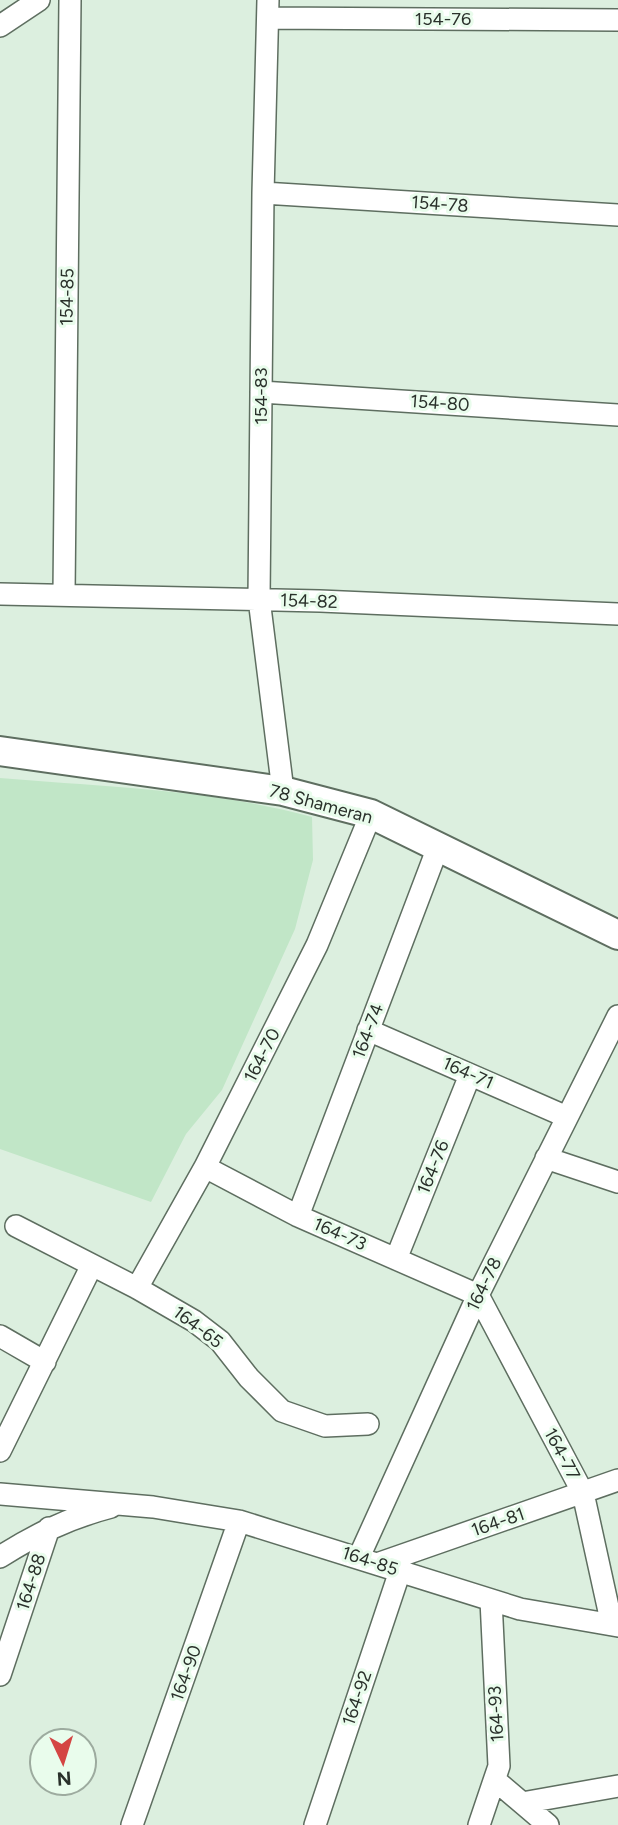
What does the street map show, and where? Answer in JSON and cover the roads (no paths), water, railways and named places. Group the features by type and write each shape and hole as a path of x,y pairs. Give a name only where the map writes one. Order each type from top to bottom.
{"street":[{"path":"0,26 39,0"},
{"name":"154-85","path":"64,594 70,0"},
{"name":"154-76","path":"268,9 618,20"},
{"name":"154-83","path":"268,9 263,193 260,599 283,791"},
{"name":"154-78","path":"263,193 618,215"},
{"name":"154-80","path":"261,392 618,415"},
{"name":"154-82","path":"0,594 260,599 618,614"},
{"name":"78 Shameran","path":"0,751 283,791 371,814 618,935"},
{"name":"164-70","path":"136,1288 205,1167 317,944 371,814"},
{"name":"164-74","path":"298,1216 438,847"},
{"name":"164-78","path":"368,1561 478,1294 618,1016"},
{"name":"164-71","path":"368,1030 567,1117"},
{"name":"164-76","path":"396,1259 470,1075"},
{"path":"547,1158 618,1182"},
{"name":"164-73","path":"205,1167 298,1216 478,1294"},
{"name":"164-65","path":"16,1226 194,1321 220,1341 264,1396 282,1411 325,1426 368,1424"},
{"path":"0,1451 92,1265"},
{"name":"164-77","path":"478,1294 583,1493 612,1599 615,1626"},
{"path":"0,1336 44,1362"},
{"name":"164-81","path":"368,1561 618,1480"},
{"name":"164-85","path":"0,1494 194,1512 239,1521 520,1609 615,1626"},
{"name":"164-85","path":"0,1557 49,1528 120,1505"},
{"name":"164-90","path":"132,1825 239,1521"},
{"name":"164-88","path":"0,1675 49,1528"},
{"name":"164-92","path":"314,1825 400,1571"},
{"name":"164-93","path":"479,1825 499,1766 491,1600"},
{"path":"495,1780 548,1825"},
{"path":"522,1803 618,1786"}]}
